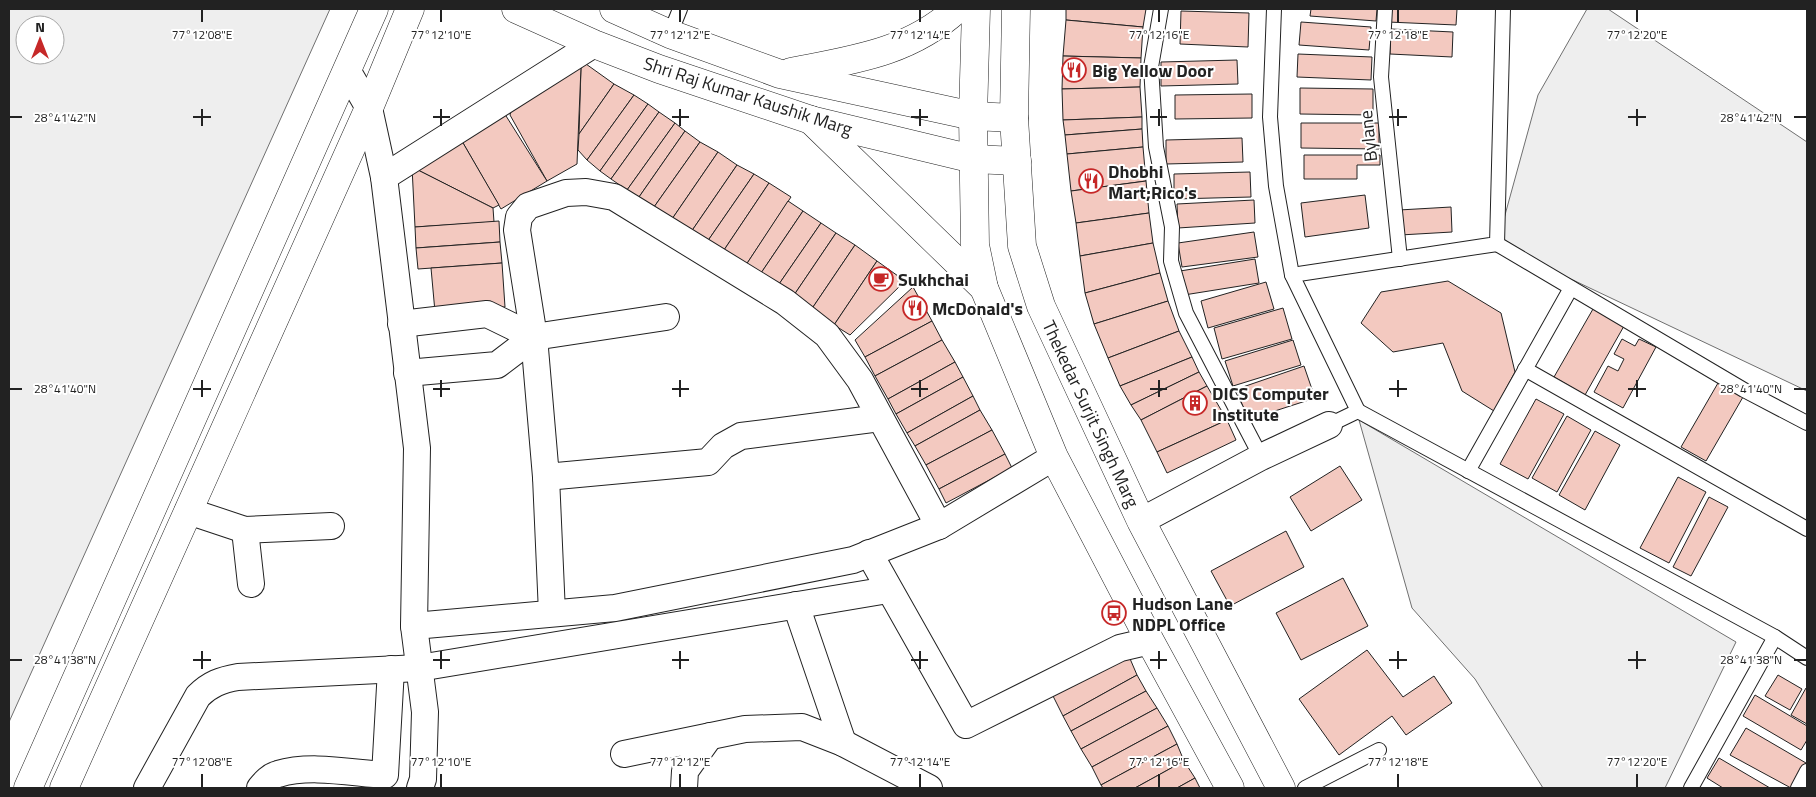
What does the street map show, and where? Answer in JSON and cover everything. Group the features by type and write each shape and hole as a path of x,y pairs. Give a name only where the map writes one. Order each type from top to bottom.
{"street":[{"path":"28,788 374,9"},
{"path":"64,788 369,108 410,9"},
{"name":"Shri Raj Kumar Kaushik Marg","path":"516,9 594,44 659,69 811,120 974,159 1017,161"},
{"name":"Shri Raj Kumar Kaushik Marg","path":"614,9 670,34 780,74 973,116 1014,118"},
{"path":"780,74 880,54 919,38 936,28 957,9"},
{"path":"976,9 973,116 975,245 984,288 1054,457 1150,641 1230,788"},
{"name":"Thekedar Surjit Singh Marg","path":"1016,9 1014,118 1022,246 1041,306 1141,521 1281,788"},
{"path":"384,177 594,44"},
{"path":"347,70 369,108 384,177 417,448 414,626 426,712 428,785"},
{"path":"811,120 984,288"},
{"path":"552,612 546,477 534,337 517,230 519,217 528,206 566,193 586,192 614,197 785,302 827,335 860,380 939,526"},
{"path":"401,324 487,314 534,337"},
{"path":"407,373 497,365 534,337 666,317"},
{"path":"546,477 708,462 723,446 741,436 880,418"},
{"path":"1141,521 1260,457 1329,424"},
{"path":"414,626 552,612 615,608 853,560 939,526 1054,457"},
{"path":"188,512 245,530 331,526"},
{"path":"245,530 251,584"},
{"path":"869,554 966,725 1120,648 1150,641"},
{"path":"147,788 198,696 214,684 238,677 419,668 888,590"},
{"path":"796,605 844,743"},
{"path":"260,788 268,779 278,774 301,771 384,781 392,669"},
{"path":"624,754 745,729 802,727 844,743 929,788"},
{"path":"684,788 686,771 710,736"}],"lane":[{"path":"670,34 680,9"},
{"path":"1161,9 1151,67 1156,147 1172,227 1171,260 1186,313 1260,457"},
{"path":"1274,9 1270,116 1276,186 1292,275 1358,411 1775,637 1807,658"},
{"name":"Bylane","path":"1385,9 1381,78 1400,259"},
{"path":"1497,244 1503,9"},
{"path":"1292,275 1497,244 1744,390 1807,423"},
{"path":"1468,471 1571,288"},
{"path":"1525,369 1807,529"},
{"path":"1329,424 1358,411"},
{"path":"1691,788 1775,637"},
{"path":"1305,788 1379,750"},
{"path":"1798,788 1807,772"}],"shaded area":[{"path":"9,9 330,9 9,722"},
{"path":"1587,9 1608,9 1807,142 1807,391 1497,244 1538,95"},
{"path":"1359,420 1736,642 1665,788 1543,788 1475,679 1412,608"}],"building":[{"path":"1066,9 1146,9 1143,27 1066,20"},
{"path":"1311,9 1377,9 1376,21 1310,16"},
{"path":"1388,9 1457,9 1456,25 1388,22"},
{"path":"1181,11 1249,13 1248,47 1180,44"},
{"path":"1066,20 1143,27 1141,58 1063,56"},
{"path":"1301,22 1371,27 1369,50 1299,45"},
{"path":"1391,29 1453,32 1452,57 1390,54"},
{"path":"1298,54 1372,57 1371,80 1297,77"},
{"path":"1063,56 1141,58 1140,87 1062,89"},
{"path":"1237,60 1238,84 1161,86 1161,62"},
{"path":"586,64 614,84 579,134 581,67"},
{"path":"581,67 577,164 547,181 510,115 512,108"},
{"path":"614,84 634,95 587,160 578,150 579,134"},
{"path":"1140,87 1142,117 1063,120 1062,89"},
{"path":"1300,88 1373,89 1373,115 1300,114"},
{"path":"1252,94 1252,118 1175,119 1175,95"},
{"path":"634,95 648,104 600,171 587,160"},
{"path":"648,104 659,112 611,179 600,171"},
{"path":"501,108 547,181 501,209 459,136"},
{"path":"659,112 675,123 627,190 611,179"},
{"path":"1142,117 1142,129 1065,135 1063,120"},
{"path":"675,123 685,131 639,197 627,190"},
{"path":"1301,123 1379,123 1379,149 1301,148"},
{"path":"1142,129 1143,147 1067,154 1065,135"},
{"path":"685,131 700,142 654,207 639,197"},
{"path":"459,136 499,205 493,208 412,167"},
{"path":"1242,138 1243,162 1166,164 1166,140"},
{"path":"700,142 718,152 672,219 654,207"},
{"path":"1143,147 1146,181 1071,191 1067,154"},
{"path":"718,152 737,165 691,232 672,219"},
{"path":"1304,155 1380,155 1380,165 1357,165 1357,179 1304,179"},
{"path":"737,165 754,174 707,242 691,232"},
{"path":"412,167 493,208 494,222 415,227"},
{"path":"1250,172 1251,197 1174,199 1174,174"},
{"path":"754,174 769,183 722,253 707,242"},
{"path":"1146,181 1149,213 1076,223 1071,191"},
{"path":"769,183 791,197 744,268 722,253"},
{"path":"1365,195 1369,228 1305,237 1301,203"},
{"path":"1254,200 1255,223 1178,228 1177,204"},
{"path":"788,201 803,211 759,276 744,268"},
{"path":"1451,207 1452,232 1400,235 1399,210"},
{"path":"803,211 821,223 777,287 759,276"},
{"path":"1149,213 1153,243 1080,256 1076,223"},
{"path":"499,221 500,242 416,248 415,227"},
{"path":"821,223 836,233 792,298 777,287"},
{"path":"1254,232 1258,257 1182,267 1178,243"},
{"path":"836,233 855,245 811,310 792,298"},
{"path":"500,242 502,263 418,269 416,248"},
{"path":"1153,243 1160,273 1085,293 1080,256"},
{"path":"855,245 877,261 834,325 811,310"},
{"path":"1255,259 1259,283 1184,295 1180,271"},
{"path":"877,261 905,281 850,335 834,325"},
{"path":"502,263 505,307 435,312 431,268"},
{"path":"1160,273 1168,301 1094,324 1085,293"},
{"path":"1448,281 1501,313 1515,372 1494,411 1462,391 1443,343 1393,352 1361,323 1381,292"},
{"path":"1266,282 1274,309 1208,328 1201,301"},
{"path":"913,287 932,321 865,357 855,340"},
{"path":"1168,301 1179,331 1108,358 1094,324"},
{"path":"1283,308 1292,339 1222,359 1214,328"},
{"path":"1593,309 1624,326 1585,395 1554,377"},
{"path":"932,321 942,340 875,376 865,357"},
{"path":"1179,331 1192,357 1120,386 1108,358"},
{"path":"1622,339 1635,346 1639,339 1656,347 1623,408 1594,392 1608,366 1618,371 1624,359 1614,354"},
{"path":"942,340 955,362 888,399 875,376"},
{"path":"1293,340 1301,365 1233,386 1225,361"},
{"path":"1192,357 1199,372 1131,405 1120,386"},
{"path":"955,362 963,377 896,414 888,399"},
{"path":"1304,366 1315,398 1247,420 1237,389"},
{"path":"1199,372 1207,386 1141,420 1131,405"},
{"path":"963,377 973,396 907,433 896,414"},
{"path":"1718,383 1743,397 1706,461 1681,447"},
{"name":"DICS Computer Institute","path":"1207,386 1227,420 1157,452 1141,420"},
{"path":"973,396 980,410 915,446 907,433"},
{"path":"1536,399 1564,414 1528,479 1500,464"},
{"path":"980,410 992,430 926,465 915,446"},
{"path":"1567,416 1591,430 1557,492 1532,478"},
{"path":"1227,420 1236,440 1167,473 1157,452"},
{"path":"992,430 1005,454 939,489 926,465"},
{"path":"1595,431 1620,445 1585,510 1559,495"},
{"path":"1005,454 1012,468 946,503 939,489"},
{"path":"1340,466 1362,500 1311,531 1290,497"},
{"path":"1678,477 1706,492 1669,563 1640,548"},
{"path":"1709,497 1728,507 1691,576 1673,567"},
{"path":"1286,531 1304,567 1230,606 1211,571"},
{"path":"1343,578 1368,626 1301,660 1276,613"},
{"path":"1367,650 1403,697 1434,676 1452,703 1406,735 1392,716 1339,755 1299,699"},
{"path":"1128,654 1137,675 1063,716 1053,696"},
{"path":"1137,675 1146,691 1071,731 1063,716"},
{"path":"1778,675 1802,689 1790,710 1765,696"},
{"path":"1807,688 1807,724 1791,715"},
{"path":"1146,691 1157,708 1081,749 1071,731"},
{"path":"1755,695 1807,726 1807,740 1801,750 1743,716"},
{"path":"1157,708 1168,726 1092,767 1081,749"},
{"path":"1168,726 1177,744 1101,785 1092,767"},
{"path":"1746,728 1806,763 1791,788 1730,755"},
{"path":"1177,744 1184,761 1135,788 1103,788 1101,785"},
{"path":"1719,758 1770,788 1723,788 1707,778"},
{"path":"1184,761 1195,778 1177,788 1135,788"},
{"path":"1195,778 1200,788 1177,788"}],"place":[{"name":"Big Yellow Door","path":"1074,70"},
{"name":"Dhobhi Mart;Rico's","path":"1091,181"},
{"name":"Sukhchai","path":"881,279"},
{"name":"McDonald's","path":"915,308"},
{"name":"DICS Computer Institute","path":"1195,403"},
{"name":"Hudson Lane NDPL Office","path":"1114,613"}]}
